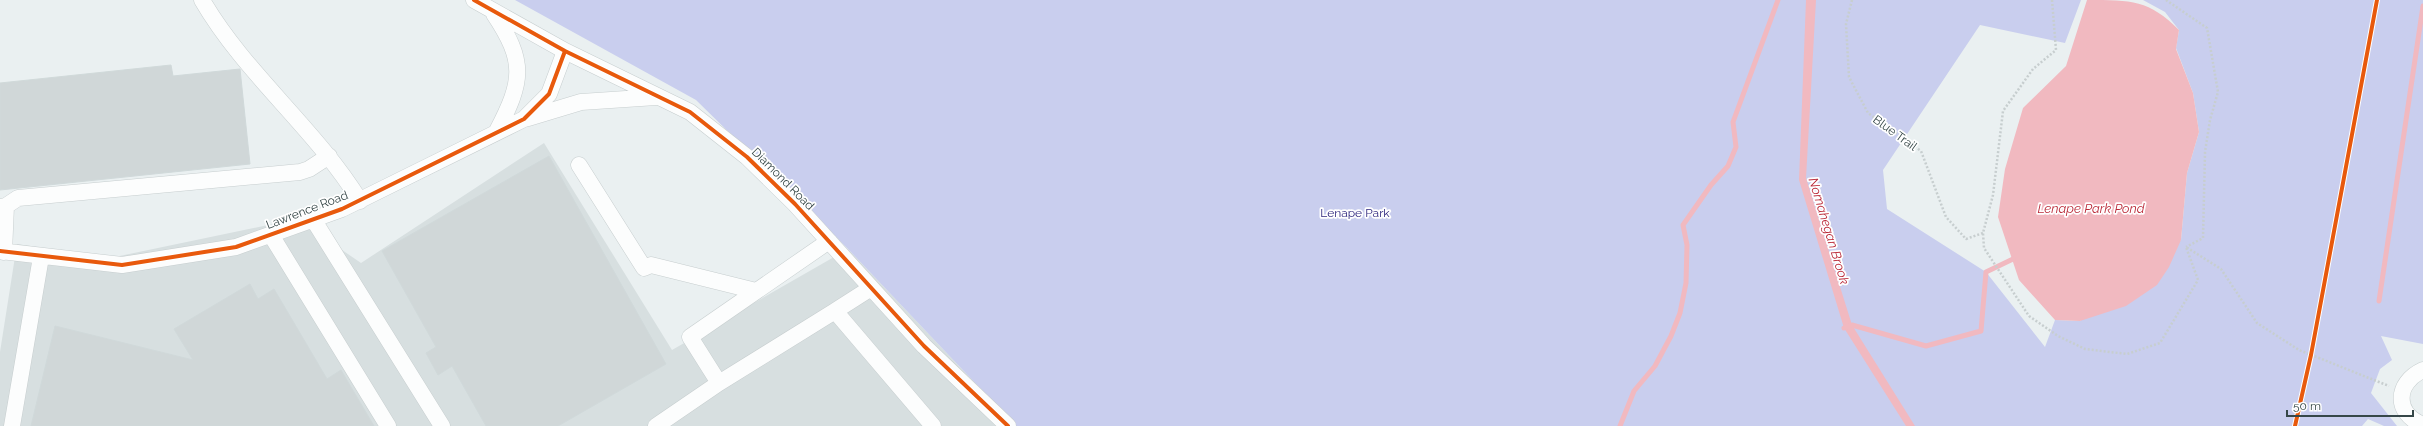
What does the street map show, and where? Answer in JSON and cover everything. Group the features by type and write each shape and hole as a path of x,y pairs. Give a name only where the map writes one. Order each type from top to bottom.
{"street":[{"path":"202,0 219,29 342,171 360,200"},
{"name":"Diamond Road","path":"474,0 564,51 690,112 747,157 795,204 924,346 1008,426"},
{"path":"493,12 507,33 518,67 518,85 512,102 497,131"},
{"name":"Lawrence Road","path":"524,119 549,94 554,84 564,51"},
{"name":"Lawrence Road","path":"2,251 41,257 122,265 236,247 360,200 524,119 581,102 659,97"},
{"path":"2,251 3,207 18,198 300,172 309,169 329,156"},
{"path":"579,165 644,268 651,265 756,291"},
{"path":"313,219 442,426"},
{"path":"271,235 388,426"},
{"path":"719,384 690,337 829,241"},
{"path":"12,426 41,257"},
{"path":"656,426 719,384 871,288"},
{"path":"835,311 933,426"},
{"path":"2423,370 2413,375 2406,382 2402,392 2402,403 2407,414 2423,425"}],"path":[{"path":"2052,0 2056,50 2034,69 2003,112 1993,195 1983,233 1984,248 2029,316 2058,336 2085,350 2126,354 2160,343 2198,280 2186,247"},
{"path":"2166,0 2207,28 2218,92 2210,120 2205,152 2203,238 2186,247"},
{"path":"2186,247 2221,269 2257,323 2299,350 2402,392"},
{"path":"2310,362 2313,347"}],"shaded area":[{"path":"544,143 672,350 848,249 1016,426 0,426 0,352 17,244 110,258 297,219 361,263"}],"green space":[{"name":"Lenape Park","path":"515,0 2081,0 2065,43 1980,25 1883,170 1887,209 1986,272 2045,347 2055,320 2080,321 2181,240 2187,173 2199,132 2193,93 2176,48 2179,30 2165,12 2143,0 2423,0 2423,344 2381,336 2392,360 2380,369 2371,393 2397,426 2384,426 2368,419 2362,426 1016,426 848,249 696,100"}],"water":[{"path":"1806,0 1816,0 1806,178 1852,325 1915,426 1906,426 1844,328 1799,180"},
{"name":"Lenape Park Pond","path":"2087,0 2116,0 2149,7 2168,20 2179,30 2176,49 2193,93 2199,132 2187,173 2181,240 2169,267 2157,285 2126,306 2080,321 2055,320 2019,280 1998,217 2005,169 2023,108 2066,66"}],"building":[{"path":"171,65 173,76 240,69 250,164 0,190 0,83"},
{"path":"549,156 666,364 558,426 486,426 452,366 438,375 426,353 436,347 382,251"},
{"path":"250,284 258,299 274,289 327,379 341,370 374,426 31,426 55,326 193,360 174,329"}],"waterway":[{"path":"1620,426 1634,391 1655,366 1671,336 1680,313 1686,283 1687,245 1683,225 1711,185 1728,166 1736,147 1733,122 1778,0"},
{"path":"2379,301 2423,6"},
{"path":"1844,328 1852,325 1926,346 1981,331 1986,272 2013,259"}],"cycle path":[{"path":"474,0 565,51 690,112 747,157 795,204 924,346 1008,426"},
{"path":"2295,426 2311,355 2377,0"},
{"path":"0,251 122,265 236,247 342,209 524,119 549,94 565,51"}],"water label":[{"name":"Nomahegan Brook","path":"1829,231"}]}
